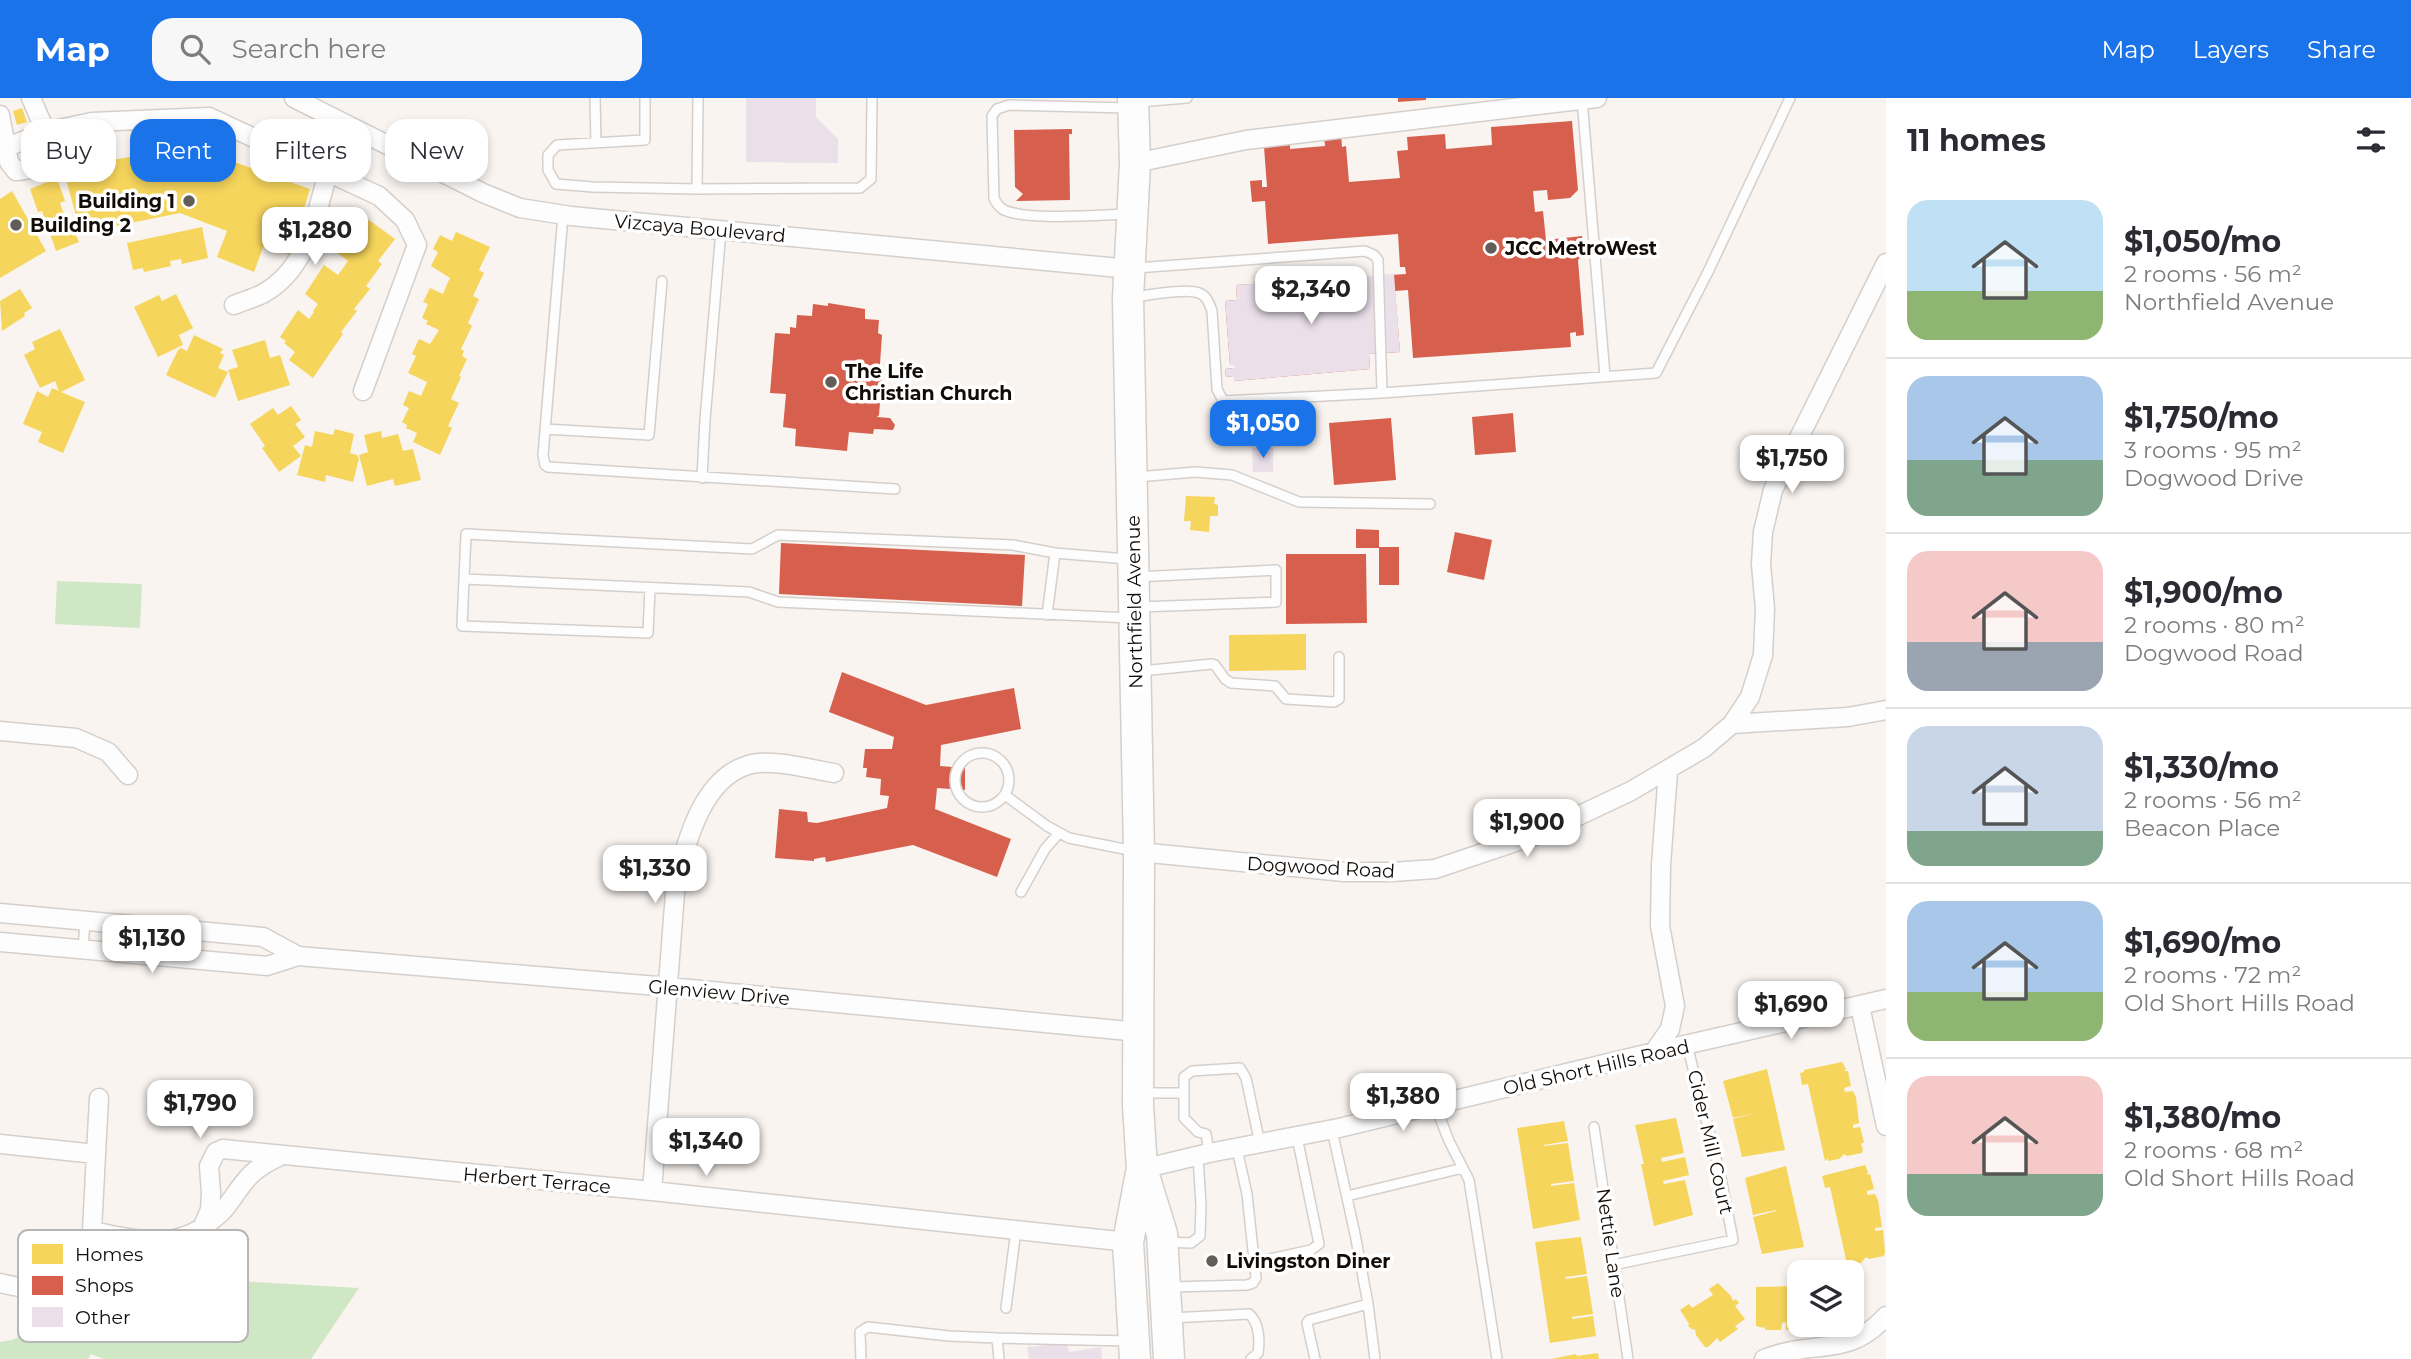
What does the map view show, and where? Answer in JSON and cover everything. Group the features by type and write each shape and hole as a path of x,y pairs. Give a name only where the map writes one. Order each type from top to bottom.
{"main road":[{"name":"Northfield Avenue","path":"1133,103 1135,163 1128,298 1139,852 1138,1099 1142,1169"},
{"path":"1134,1350 1128,1242 1142,1169"},
{"path":"1142,1169 1162,1234 1169,1355"},
{"path":"1128,1242 1149,1251 1155,1338 1169,1355"}],"street":[{"path":"31,98 40,119"},
{"name":"Vizcaya Boulevard","path":"294,98 483,193 520,208 563,215 1130,269"},
{"path":"1135,163 1246,140 1589,99"},
{"path":"0,115 3,148 16,171 21,171"},
{"path":"116,121 209,117 250,136"},
{"path":"3,148 21,141"},
{"path":"233,305 264,293 279,282 292,267 308,243 325,182"},
{"path":"349,182 379,196 405,220 417,245 363,391"},
{"name":"Dogwood Road","path":"1139,852 1344,872 1435,869 1542,833 1631,792 1704,748 1732,724 1750,697 1763,654 1765,609 1761,564 1763,532 1773,490 1886,263"},
{"path":"1732,724 1848,717 1886,710"},
{"path":"0,731 76,738 108,751 128,775"},
{"path":"652,1191 676,880 701,806 729,774 749,764 778,763 834,772"},
{"path":"1654,1052 1670,1029 1675,1006 1660,926 1661,865 1668,771"},
{"name":"Glenview Drive","path":"0,913 263,937 299,956"},
{"name":"Glenview Drive","path":"0,942 267,966 299,956 669,987 1139,1032"},
{"name":"Old Short Hills Road","path":"1142,1169 1203,1154 1332,1130 1886,999"},
{"path":"1860,1006 1886,1125"},
{"path":"92,1230 99,1098"},
{"path":"0,1144 96,1154"},
{"name":"Herbert Terrace","path":"202,1228 211,1202 209,1166 216,1152 223,1149 1128,1242"},
{"path":"198,1230 226,1208 253,1170 280,1156"},
{"path":"0,1283 18,1287"},
{"path":"1764,1359 1788,1353 1840,1356 1854,1352 1876,1333 1886,1316"}],"lane":[{"path":"595,98 596,143"},
{"path":"645,98 645,140 557,145 548,155 548,170 556,184 697,189 860,188 871,179 872,98"},
{"path":"697,189 698,98"},
{"path":"1133,214 1027,215 1003,210 993,198 992,116 997,109 1009,105 1133,103 1183,98"},
{"path":"1128,298 1164,293 1198,293 1208,300 1212,311 1217,389 1223,401 1382,393 1656,373 1708,272 1790,98"},
{"path":"1589,99 1605,376"},
{"path":"563,215 543,455 545,465 702,478 895,489"},
{"path":"702,478 721,230"},
{"path":"1130,269 1365,251 1374,255 1378,260 1382,393"},
{"path":"545,429 649,435 663,281"},
{"path":"1132,477 1195,472 1232,475 1299,502 1430,504"},
{"path":"464,579 650,588 749,593 778,603 1047,615 1134,613 1276,602 1276,570 1133,568 1013,545 778,535 752,549 466,534 464,579 462,626 648,633 650,588"},
{"path":"1047,615 1055,553"},
{"path":"1135,672 1215,665 1225,679 1231,682 1275,687 1286,699 1334,702 1339,699 1339,657"},
{"path":"978,752 995,755 1007,769 1009,786 1005,794 999,801 982,807 965,801 955,786 957,768 969,755 978,752"},
{"path":"1005,794 1069,838 1139,852"},
{"path":"1021,892 1045,849 1059,833"},
{"path":"83,950 85,921"},
{"name":"Cider Mill Court","path":"1613,1265 1733,1240 1721,1178 1688,1045"},
{"path":"1162,1242 1191,1243 1200,1236 1206,1134 1198,1132 1184,1118 1184,1077 1192,1071 1240,1068 1246,1078 1260,1144"},
{"path":"1138,1099 1184,1093"},
{"path":"1435,1105 1469,1180 1497,1359"},
{"name":"Nettie Lane","path":"1594,1127 1628,1359"},
{"path":"1332,1130 1347,1196 1375,1359"},
{"path":"1255,1262 1311,1250 1319,1244 1297,1137"},
{"path":"1165,1287 1247,1285 1253,1283 1256,1278 1247,1194 1237,1149"},
{"path":"1347,1196 1463,1168"},
{"path":"1006,1308 1016,1230"},
{"path":"1315,1359 1307,1323 1309,1320 1367,1304"},
{"path":"1166,1318 1249,1314 1256,1321 1259,1343 1258,1353 1251,1359"},
{"path":"861,1359 860,1332 868,1327 1134,1350"},
{"path":"997,1338 999,1359"}],"green space":[{"path":"57,581 142,584 140,628 55,624"},
{"path":"248,1282 359,1288 311,1359 104,1359 91,1354 88,1359 0,1359 0,1342 18,1337 18,1342 248,1342"}],"building: Homes":[{"path":"22,108 26,119 21,119 21,124 17,125 13,111"},
{"name":"Building 1","path":"130,157 130,182 236,182 236,162 250,168 250,182 290,182 310,189 290,255 264,245 254,272 217,257 227,231 180,213 81,233 67,182 116,182 116,159"},
{"path":"47,182 58,182 65,201 60,203 79,242 56,251 42,211 38,212 30,189"},
{"name":"Building 2","path":"12,191 46,251 0,278 0,199"},
{"path":"347,216 363,228 369,220 395,239 378,261 382,264 366,286 370,289 354,309 357,311 313,378 289,360 295,352 280,337 298,310 309,319 314,312 318,304 305,294 324,265 338,275 348,261 332,249 343,234 336,229"},
{"path":"202,227 208,258 182,264 181,259 170,261 171,266 144,272 143,268 133,270 127,243"},
{"path":"456,232 490,247 479,270 484,273 473,296 479,299 468,323 472,326 461,349 464,351 462,356 467,359 451,399 459,403 448,426 452,428 440,455 413,442 417,433 406,428 407,425 402,422 409,408 403,405 409,391 421,396 427,382 408,373 416,356 412,354 419,339 430,344 439,330 426,324 428,321 422,318 428,304 423,302 430,288 443,294 450,278 431,266 438,252 433,249 440,235 452,241"},
{"path":"20,289 32,308 2,331 0,301"},
{"path":"176,294 193,328 179,335 183,345 158,357 134,307 159,295 162,301"},
{"path":"60,329 85,380 61,392 85,402 63,453 38,442 42,432 23,424 37,391 48,397 52,388 59,391 55,381 40,388 24,355 35,349 32,342"},
{"path":"194,335 223,349 220,353 224,355 218,368 228,372 215,398 166,375 178,350 181,348 187,351"},
{"path":"265,340 270,358 280,355 290,385 238,401 228,370 238,367 232,350"},
{"path":"291,406 301,420 295,424 305,437 293,446 301,456 279,472 262,448 265,446 250,424 273,408 278,415"},
{"path":"335,429 354,434 350,453 357,455 359,459 353,482 326,475 325,482 297,475 305,445 312,447 315,431 333,435"},
{"path":"381,431 382,438 398,434 403,451 413,449 421,480 395,486 393,479 367,486 359,455 368,452 364,435"},
{"path":"1186,496 1215,497 1218,516 1210,516 1209,532 1190,530 1191,521 1184,521"},
{"path":"1306,634 1306,670 1229,671 1229,635"},
{"path":"1842,1062 1846,1069 1844,1071 1848,1071 1851,1086 1844,1088 1845,1092 1853,1091 1856,1097 1859,1123 1853,1125 1853,1128 1860,1127 1863,1149 1862,1153 1847,1156 1844,1154 1839,1159 1828,1161 1828,1158 1825,1161 1808,1084 1802,1085 1800,1073"},
{"path":"1767,1069 1785,1150 1742,1157 1733,1119 1755,1113 1733,1118 1723,1081"},
{"path":"1676,1118 1684,1153 1661,1158 1662,1162 1685,1157 1689,1175 1663,1181 1664,1184 1685,1180 1693,1215 1654,1226 1635,1125"},
{"path":"1564,1121 1568,1141 1544,1146 1568,1143 1574,1181 1551,1186 1574,1183 1580,1220 1533,1229 1517,1128"},
{"path":"1865,1165 1874,1189 1867,1191 1867,1195 1875,1194 1878,1200 1882,1227 1875,1228 1875,1231 1883,1230 1884,1256 1846,1260 1830,1187 1825,1188 1822,1176"},
{"path":"1786,1166 1804,1247 1762,1254 1753,1217 1776,1210 1753,1215 1745,1178"},
{"path":"1581,1237 1587,1274 1565,1277 1587,1276 1593,1314 1572,1319 1593,1316 1596,1336 1550,1343 1535,1242"},
{"path":"1718,1283 1733,1301 1736,1299 1739,1303 1735,1306 1745,1319 1735,1326 1738,1329 1720,1342 1717,1338 1705,1347 1695,1329 1688,1326 1680,1310 1689,1304 1692,1308 1713,1295 1709,1289"},
{"path":"1787,1286 1787,1330 1786,1322 1782,1323 1781,1330 1765,1330 1765,1326 1756,1326 1756,1287"},
{"path":"1598,1353 1599,1359 1551,1359 1576,1354"}],"building: Shops":[{"path":"1398,98 1426,98 1426,100 1398,102"},
{"name":"JCC MetroWest","path":"1572,121 1578,190 1570,198 1548,200 1547,190 1533,191 1535,212 1543,211 1546,240 1582,236 1584,252 1578,260 1584,335 1576,336 1576,332 1570,333 1571,347 1413,358 1408,290 1395,291 1400,352 1369,354 1370,369 1234,381 1234,376 1226,377 1225,369 1234,368 1234,365 1230,365 1225,301 1237,300 1236,285 1406,274 1405,267 1400,267 1398,234 1268,244 1265,201 1252,202 1250,181 1262,180 1262,187 1267,187 1264,147 1290,145 1290,149 1325,146 1324,136 1341,134 1342,147 1346,146 1349,182 1400,178 1397,151 1408,150 1407,137 1445,134 1446,149 1492,145 1491,127"},
{"path":"1072,129 1072,134 1069,134 1070,200 1016,201 1023,194 1015,187 1014,130"},
{"path":"828,303 865,309 865,319 879,320 878,333 882,335 879,378 882,378 877,417 890,418 895,425 893,430 874,429 873,434 849,432 847,451 795,446 796,429 783,427 786,394 770,393 775,333 790,334 790,327 796,328 797,315 812,316 813,304 828,306"},
{"path":"1513,413 1516,452 1475,455 1472,417"},
{"path":"1391,418 1396,480 1334,485 1329,423"},
{"path":"1356,529 1379,530 1379,548 1356,548"},
{"path":"1455,532 1492,540 1484,580 1447,572"},
{"path":"781,543 1025,555 1022,606 779,594"},
{"path":"1379,547 1399,547 1399,585 1379,585"},
{"path":"1286,554 1366,554 1367,623 1286,624"},
{"path":"842,672 926,705 1014,688 1021,729 941,745 940,766 965,768 965,790 937,788 935,809 1011,839 997,877 913,845 826,862 825,857 814,861 775,858 779,809 807,812 808,822 817,823 887,808 889,796 880,795 881,779 866,777 867,768 863,768 865,749 892,749 894,737 829,712"}],"building: Other":[{"path":"746,98 816,98 816,117 838,139 838,163 746,162"},
{"path":"1394,274 1400,352 1369,354 1370,369 1234,381 1234,376 1226,377 1225,369 1234,368 1234,365 1230,365 1225,301 1237,300 1236,285"},
{"path":"1273,447 1273,472 1253,472 1252,448"},
{"path":"1067,1343 1069,1352 1101,1347 1102,1359 1029,1359 1027,1347"}],"place":[{"name":"Building 1","path":"189,201"},
{"name":"Building 2","path":"16,225"},
{"name":"JCC MetroWest","path":"1491,248"},
{"name":"The Life Christian Church","path":"831,382"},
{"name":"Livingston Diner","path":"1212,1261"}]}
